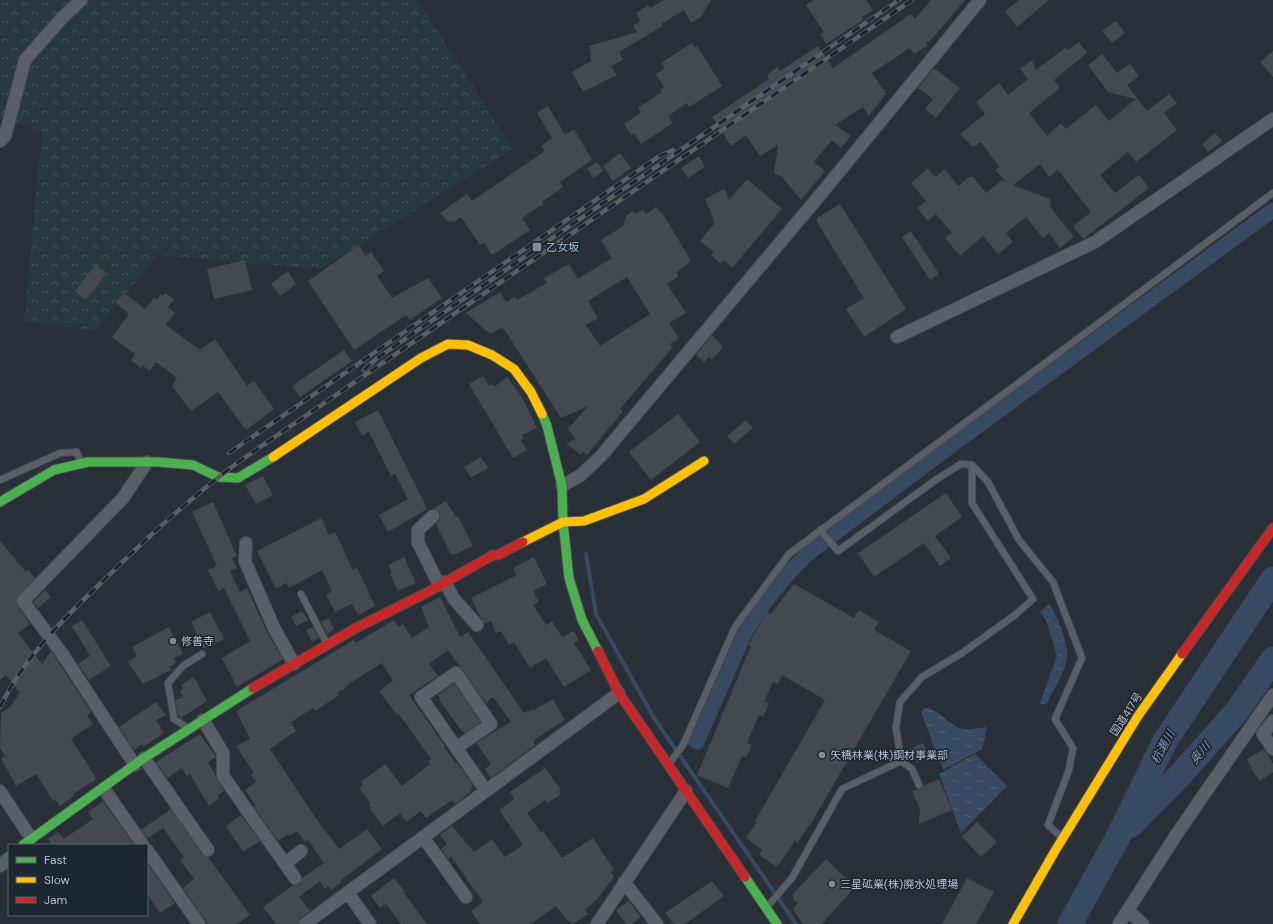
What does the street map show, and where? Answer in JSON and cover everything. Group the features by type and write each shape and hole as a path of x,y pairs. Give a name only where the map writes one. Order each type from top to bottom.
{"main road":[{"path":"0,502 54,470 82,463 147,462 193,465 218,477 238,478 260,466 420,358 448,344 468,345 492,355 514,369 530,392 547,426 562,486 563,522 569,578 582,620 619,693 777,924"},
{"path":"27,841 203,720 327,645 493,555 498,555 563,522 584,520 644,499 704,461"},
{"name":"国道417号","path":"1014,924 1062,838 1138,716 1273,528"}],"street":[{"path":"0,141 5,136 25,60 62,18 81,0"},
{"path":"562,486 581,475 601,456 825,190 980,0"},
{"path":"897,337 1095,242 1273,119"},
{"path":"147,462 123,498 23,601 140,762 208,850"},
{"path":"433,516 418,530 418,542 442,584 477,624"},
{"path":"246,543 245,561 274,628 294,664"},
{"path":"456,748 491,724 456,673 421,697 456,748 486,791"},
{"path":"305,924 619,693"},
{"path":"1119,924 1176,835 1273,695"},
{"path":"203,720 223,753 223,776 295,878"},
{"path":"1273,721 1263,734 1273,749"},
{"path":"104,789 142,844"},
{"path":"0,791 27,841"},
{"path":"597,924 686,791"},
{"path":"423,838 466,897"},
{"path":"148,851 199,924"},
{"path":"285,864 301,851"},
{"path":"0,866 8,859"},
{"path":"624,882 657,924"},
{"path":"348,892 370,924"},
{"path":"1128,911 1143,924"}],"lane":[{"path":"668,765 681,748 735,627 789,554 1273,193"},
{"path":"0,480 60,453 77,452 82,463"},
{"path":"820,530 838,551 937,479 961,464 972,465 988,482 1019,540 1053,582 1082,658 1055,719 1073,748 1069,770 1048,826 1062,838"},
{"path":"919,785 912,769 901,761 896,727 900,702 922,677 962,653 1015,615 1032,600 972,503 972,465"},
{"path":"302,594 327,645"},
{"path":"168,683 182,666 202,654"},
{"path":"165,676 168,683 174,719 190,729"},
{"path":"766,908 792,878 842,789 901,761"}],"green space":[{"path":"0,0 418,0 513,149 321,269 158,255 97,330 24,322 42,132 0,117"}],"water":[{"path":"1049,604 1056,616 1065,639 1067,647 1067,660 1061,676 1047,703 1039,705 1057,656 1046,620 1040,612"},
{"path":"925,708 935,711 953,725 963,729 986,727 987,729 982,749 943,770 921,712"},
{"path":"975,754 1007,786 961,833 939,774"}],"building":[{"path":"664,0 711,0 701,17 691,23 684,10 661,24 663,26 619,52 623,60 611,66 617,75 583,92 572,72 591,61 589,46 637,32 633,26 640,21 636,13 648,5 650,8"},
{"path":"814,0 866,0 873,10 862,17 863,20 826,44 820,34 824,32 806,5"},
{"path":"931,0 965,0 931,40 926,43 927,46 914,54 910,48 872,73 886,94 869,116 863,107 835,125 851,136 841,148 832,140 814,162 825,171 801,200 782,177 774,173 778,145 760,156 746,135 731,146 712,117 769,79 767,75 777,67 780,71 818,46 833,68 911,14 915,19"},
{"path":"1019,0 1049,0 1017,27 1005,11"},
{"path":"1116,21 1125,33 1112,43 1102,31"},
{"path":"1079,42 1087,53 1054,80 1060,88 1029,113 1047,136 1061,123 1066,129 1096,105 1109,121 1136,99 1108,92 1088,65 1102,54 1117,73 1130,64 1139,76 1127,85 1147,111 1169,94 1177,103 1164,113 1177,130 1136,162 1128,152 1100,175 1115,193 1139,175 1149,188 1083,239 1073,226 1091,212 1058,170 1049,177 1040,164 1013,185 1050,199 1051,208 1074,237 1060,248 1049,233 1043,238 1026,217 1006,233 1013,242 998,254 983,236 960,256 945,238 952,233 936,214 928,221 917,208 926,201 911,183 928,168 935,177 945,169 958,186 969,177 973,177 986,193 1002,180 1007,182 995,170 999,167 981,142 973,147 960,134 985,114 976,102 999,83 1008,95 1028,79 1020,69 1032,60 1036,70 1066,47 1068,50"},
{"path":"692,43 695,48 697,46 722,86 689,107 687,103 668,116 673,123 641,144 634,133 631,135 624,124 641,113 638,108 662,92 660,90 664,87 656,74 665,68 661,63"},
{"path":"1273,51 1273,77 1260,62"},
{"path":"934,68 960,88 936,118 925,109 933,99 918,88"},
{"path":"548,106 565,135 574,129 592,160 560,182 563,187 542,202 543,204 522,218 530,230 492,255 484,243 480,245 461,217 455,222 447,221 440,213 467,194 472,201 545,151 541,146 552,138 537,113"},
{"path":"1215,133 1222,141 1208,152 1202,144"},
{"path":"620,153 631,168 613,181 603,166"},
{"path":"699,156 705,167 688,178 681,168"},
{"path":"597,162 603,171 593,178 587,168"},
{"path":"747,179 782,209 732,268 724,260 721,264 711,255 714,252 700,241 715,223 705,199 724,189 729,200"},
{"path":"840,204 906,309 864,337 846,309 864,298 817,222 817,218"},
{"path":"656,207 665,217 691,261 676,273 679,276 667,284 686,313 669,323 679,338 670,344 672,348 620,409 623,411 587,455 583,452 581,455 567,444 575,439 568,429 588,406 561,418 504,329 501,328 490,334 466,313 500,292 506,302 515,297 517,300 547,283 544,278 569,264 578,279 612,258 601,240 623,226 626,216 633,211 635,214 643,210 646,214","holes":["627,277 650,314 600,346 586,325 598,318 588,301"]},
{"path":"911,231 939,274 930,280 902,237"},
{"path":"359,245 366,256 371,252 384,271 377,276 392,298 428,278 442,298 410,320 406,315 354,350 308,281"},
{"path":"245,260 252,290 214,299 207,269"},
{"path":"95,265 107,273 86,300 75,291"},
{"path":"288,271 296,284 280,296 271,284"},
{"path":"124,293 145,309 154,298 157,300 161,294 163,296 165,293 174,299 168,307 175,313 166,325 200,350 215,339 247,386 254,381 274,409 246,430 218,392 191,411 172,386 177,378 156,362 150,371 142,365 141,368 131,360 135,354 112,337 129,314 116,303"},
{"path":"712,335 723,347 712,360 709,357 704,362 696,355"},
{"path":"344,350 352,361 300,397 292,386"},
{"path":"483,376 489,386 492,384 494,387 507,377 522,397 537,428 522,435 524,438 521,440 527,450 513,458 469,384"},
{"path":"378,410 427,509 388,532 379,515 408,499 395,474 391,476 369,432 362,436 355,422"},
{"path":"678,414 700,442 651,480 629,452"},
{"path":"746,420 753,428 734,444 727,436"},
{"path":"481,457 488,468 471,478 464,467"},
{"path":"263,476 273,495 256,504 245,485"},
{"path":"946,493 962,517 935,536 951,558 940,566 924,543 874,577 858,553"},
{"path":"446,501 456,517 458,516 473,546 454,555 454,553 451,555 436,524 440,519 440,514 438,511 433,509"},
{"path":"213,502 237,556 232,558 237,568 230,571 240,592 247,588 267,632 283,659 237,687 222,658 250,641 224,588 218,591 208,570 217,566 192,512"},
{"path":"321,518 329,535 335,532 353,570 357,568 375,606 358,615 352,604 335,612 326,595 332,591 322,570 289,588 286,583 276,589 257,551"},
{"path":"0,541 26,572 28,570 35,578 16,599 17,605 30,624 18,633 42,664 51,651 91,712 87,715 93,724 71,739 95,776 95,780 73,794 74,796 60,806 56,800 53,801 36,774 16,786 1,758 5,756 0,748 1,713 10,707 20,693 6,675 0,680"},
{"path":"404,557 416,583 398,591 390,574 392,573 388,565"},
{"path":"534,557 547,584 533,591 539,602 533,605 546,625 552,621 562,637 574,631 579,640 574,643 591,670 564,687 546,658 530,668 514,642 509,645 501,631 496,633 491,621 484,624 471,598 517,575 513,568"},
{"name":"矢橋林業(株)鋼材事業部","path":"794,584 854,618 859,610 879,622 874,630 911,651 809,827 808,826 798,843 795,841 777,867 759,855 762,850 746,838 757,822 755,821 825,700 782,675 778,684 773,682 764,702 769,703 763,717 759,715 747,743 752,745 746,758 742,756 728,788 697,775 751,646 748,645 767,612 771,614"},
{"path":"45,590 51,597 38,608 33,602"},
{"path":"440,597 460,637 468,632 524,713 533,709 534,710 553,699 565,720 535,739 533,741 535,745 491,778 485,769 491,764 476,743 511,722 493,697 486,703 448,650 429,664 438,676 409,695 456,764 457,763 473,785 471,786 473,788 469,790 471,792 455,804 452,800 426,818 421,811 406,822 400,813 383,826 370,809 372,808 369,804 370,803 359,788 363,785 361,782 385,764 402,786 430,764 428,762 431,759 399,714 397,715 379,691 393,681 382,663 347,685 348,686 337,693 339,695 315,711 313,708 291,722 296,731 270,749 315,817 339,849 367,829 382,849 340,881 341,883 331,890 328,886 325,889 320,881 299,897 310,911 299,919 298,924 276,924 263,907 293,885 300,884 302,878 324,863 308,840 305,842 297,831 289,836 288,834 278,841 254,807 256,806 245,790 256,782 251,775 254,773 236,746 250,739 236,711 354,640 356,643 394,620 398,627 403,624 412,638 429,627 421,607"},
{"path":"302,611 308,620 296,626 291,617"},
{"path":"210,612 224,639 204,649 191,622"},
{"path":"329,618 334,629 327,634 321,622"},
{"path":"82,620 111,666 89,680 78,664 90,656 72,626"},
{"path":"169,627 183,654 174,658 176,663 169,667 171,670 143,684 128,662 137,656 132,647"},
{"path":"313,627 319,638 312,642 306,630"},
{"path":"194,677 207,701 181,718 178,715 175,700 183,697 180,691 183,688 181,685"},
{"path":"454,683 481,722 464,734 439,700 440,698 438,695"},
{"path":"156,702 166,715 156,720 164,733 143,747 142,744 134,750 119,727"},
{"path":"200,734 216,757 208,762 224,791 218,795 219,798 209,806 190,774 187,776 182,768 167,778 156,762"},
{"path":"923,743 930,757 917,763 910,749"},
{"path":"1264,749 1273,764 1273,772 1260,781 1251,769 1252,768 1247,759"},
{"path":"545,768 561,790 559,791 561,794 548,803 545,800 527,813 541,832 543,831 562,858 593,838 614,870 611,872 614,877 598,898 585,910 588,914 573,924 567,920 556,906 531,924 480,924 471,911 483,902 451,856 448,859 441,849 447,844 440,835 452,826 474,852 492,839 505,857 523,845 499,810 514,799 510,792"},
{"path":"939,779 952,810 919,824 920,809 912,791 921,789 923,786"},
{"path":"103,801 133,844 51,844 48,839 58,832 64,839 93,819 88,812"},
{"path":"171,809 202,854 208,857 250,915 237,924 208,924 183,888 194,879 180,860 184,857 163,828 148,838 141,830"},
{"path":"241,815 260,841 243,852 226,826"},
{"path":"977,822 997,842 981,857 962,837"},
{"path":"826,859 855,887 822,924 803,924 793,909 798,903 793,899 793,894"},
{"path":"148,864 175,903 160,913 148,895"},
{"path":"394,878 427,924 401,924 386,904 380,908 371,896"},
{"path":"967,878 994,892 976,924 942,924"},
{"path":"712,881 724,896 685,924 674,924 665,913"},
{"path":"629,901 641,917 632,924 626,924 616,910"}],"waterway":[{"path":"692,738 697,742 749,626 791,570 810,552 948,448 1273,210"},
{"path":"586,554 596,614 654,718 796,924"},
{"name":"杭瀬川","path":"1070,924 1117,839 1165,741 1273,579"},
{"name":"奥川","path":"1131,825 1181,774 1237,711 1273,659"}],"railway":[{"path":"364,370 376,359 899,0"},
{"path":"0,707 20,672 32,656 45,640 86,597 150,536 237,463 912,0"},
{"path":"229,453 658,157 673,150"}],"traffic: fast":[{"path":"542,414 547,426 562,486 563,522 569,578 582,620 598,651"},
{"path":"0,502 54,470 88,462 159,462 193,465 218,477 238,478 273,457"},
{"path":"24,844 144,758 253,688"},
{"path":"745,877 777,924"}],"traffic: slow":[{"path":"273,457 421,358 448,344 468,345 492,355 514,369 531,392 542,414"},
{"path":"523,542 563,522 584,521 644,499 704,461"},
{"path":"1013,924 1055,851 1138,716 1182,654"}],"traffic: jam":[{"path":"1182,654 1273,528"},
{"path":"253,688 356,628 426,593 493,555 498,555 523,542"},
{"path":"598,651 619,693 745,877"}],"place":[{"name":"乙女坂","path":"537,247"},
{"name":"修善寺","path":"173,641"},
{"name":"矢橋林業(株)鋼材事業部","path":"822,755"},
{"name":"三星砿業(株)廃水処理場","path":"832,884"}]}
